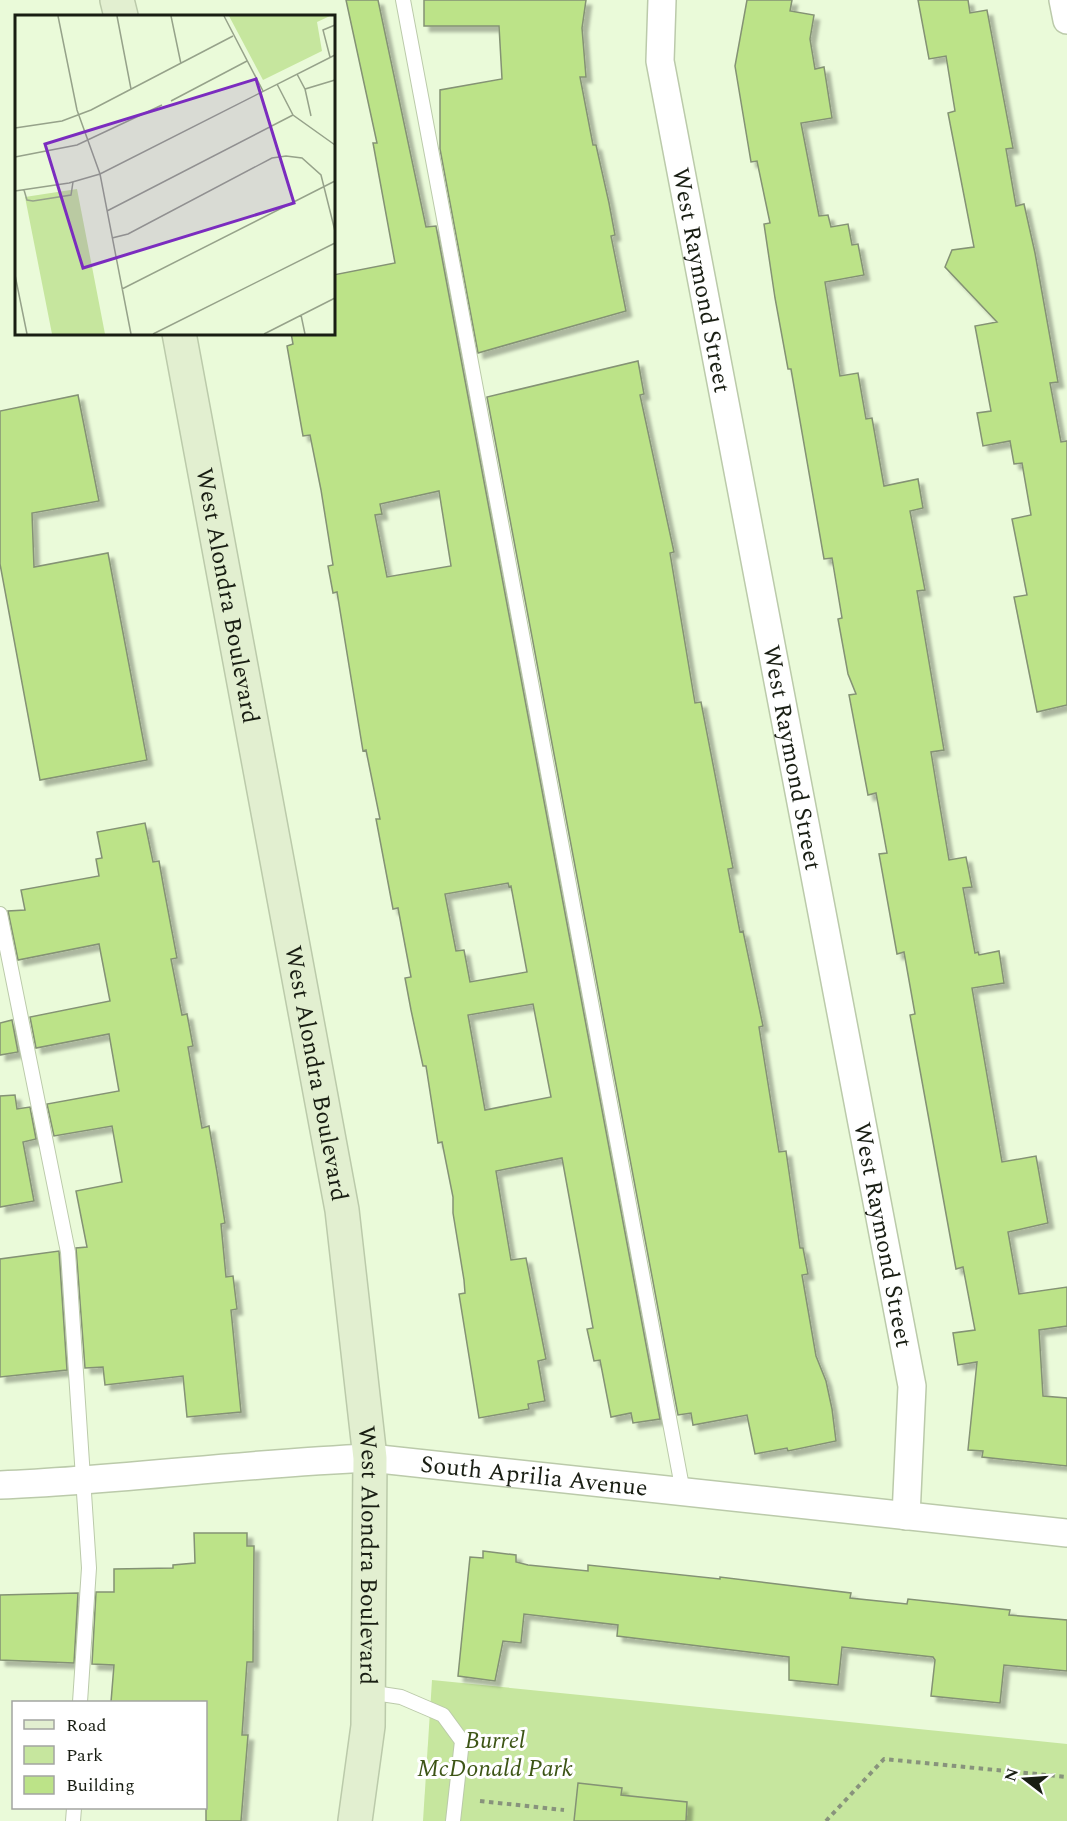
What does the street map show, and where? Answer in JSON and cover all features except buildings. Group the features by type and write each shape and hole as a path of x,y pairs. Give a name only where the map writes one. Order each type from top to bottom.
{"main road":[{"path":"117,0 121,15"},
{"name":"West Alondra Boulevard","path":"179,334 342,1210 370,1458 368,1726 355,1821"}],"street":[{"name":"West Raymond Street","path":"662,0 660,61 912,1386 906,1516"},
{"path":"1063,0 1067,20"},
{"name":"South Aprilia Avenue","path":"0,1485 84,1482 284,1461 370,1458 1067,1533"}],"lane":[{"path":"403,0 683,1492"},
{"path":"0,914 68,1251 89,1568 81,1701"},
{"path":"368,1692 401,1697 443,1715 462,1741 453,1821"}],"path":[{"path":"826,1821 884,1759 1067,1777"},
{"path":"456,1798 564,1810"}],"green space":[{"name":"Burrel McDonald Park","path":"432,1680 1067,1744 1067,1821 423,1821"}]}
